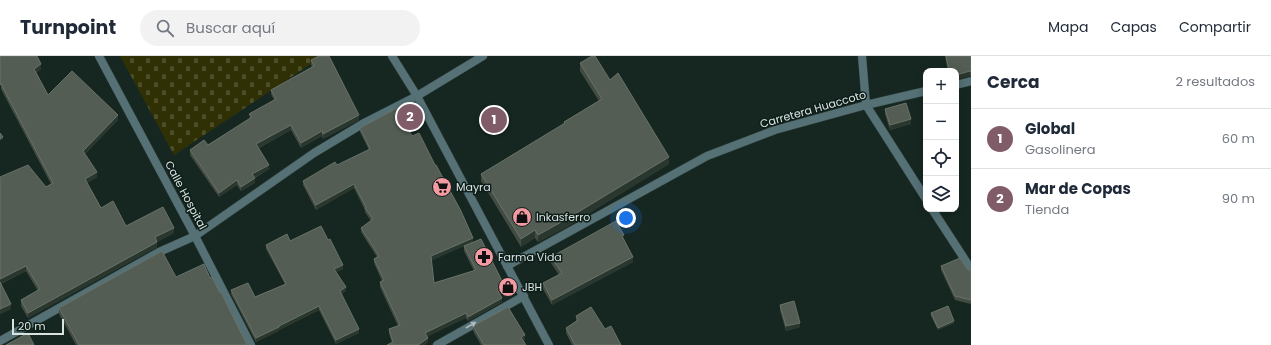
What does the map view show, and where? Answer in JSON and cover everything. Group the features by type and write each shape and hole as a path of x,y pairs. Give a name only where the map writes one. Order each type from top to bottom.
{"street":[{"name":"Calle Hospital","path":"99,56 251,345"},
{"path":"392,56 417,96 549,345"},
{"path":"2,345 0,341 159,252 195,236 314,153 364,123 417,96 483,56"},
{"path":"862,56 866,105 923,194"},
{"path":"959,83 971,81"},
{"name":"Carretera Huaccoto","path":"507,266 707,156 775,130 866,105 923,92"},
{"path":"934,212 971,269"},
{"path":"437,345 524,296"}],"green space":[{"path":"120,56 323,56 174,155"}],"building":[{"path":"0,56 37,56 41,64 34,69 48,95 72,71 118,115 83,151 97,172 85,179 101,208 113,201 126,226 163,207 174,228 155,237 157,242 28,313 21,300 40,289 26,266 0,279 0,177 28,165 46,187 53,183 1,84 0,85"},
{"path":"319,56 329,56 359,115 323,134 322,131 301,143 291,125 256,144 269,165 252,174 255,178 241,187 237,180 219,193 190,150 204,140 208,145 252,117 249,114 276,99 271,90 314,66 311,60"},
{"path":"592,56 595,56 610,80 618,73 669,157 538,235 535,230 521,239 481,174 602,99 580,63"},
{"path":"946,56 971,56 971,72 959,74 959,68 948,68"},
{"path":"906,103 911,119 890,125 885,109"},
{"path":"397,108 412,136 419,133 461,211 473,238 431,256 434,283 476,270 464,246 481,239 504,285 497,289 502,298 468,317 466,313 425,333 428,338 418,345 387,345 393,342 389,329 400,325 380,282 384,280 374,259 379,256 361,228 373,219 365,208 366,207 354,184 316,205 303,181 335,162 337,165 370,149 360,128"},
{"path":"616,221 624,235 622,236 633,257 552,300 543,283 562,273 551,257"},
{"path":"321,226 328,240 330,239 343,265 334,269 346,287 340,291 359,329 336,340 319,306 256,338 231,290 248,283 255,297 286,284 266,245 287,234 290,241"},
{"path":"162,251 176,277 204,264 210,278 212,277 220,293 221,292 247,345 79,345 59,308"},
{"path":"960,258 968,270 971,270 971,300 955,296 941,266"},
{"path":"0,282 11,304 0,309"},
{"path":"794,301 800,323 786,326 780,305"},
{"path":"948,306 954,321 938,328 931,313"},
{"path":"508,307 525,335 521,337 526,345 484,345 473,326"},
{"path":"591,307 605,329 611,326 621,345 575,345 566,328 578,320 576,316"},
{"path":"28,333 34,345 6,345"}],"place":[{"name":"Mar de Copas","path":"410,117"},
{"name":"Global","path":"494,120"},
{"name":"Mayra","path":"442,187"},
{"name":"Inkasferro","path":"522,217"},
{"name":"Farma Vida","path":"484,257"},
{"name":"JBH","path":"508,287"}]}
